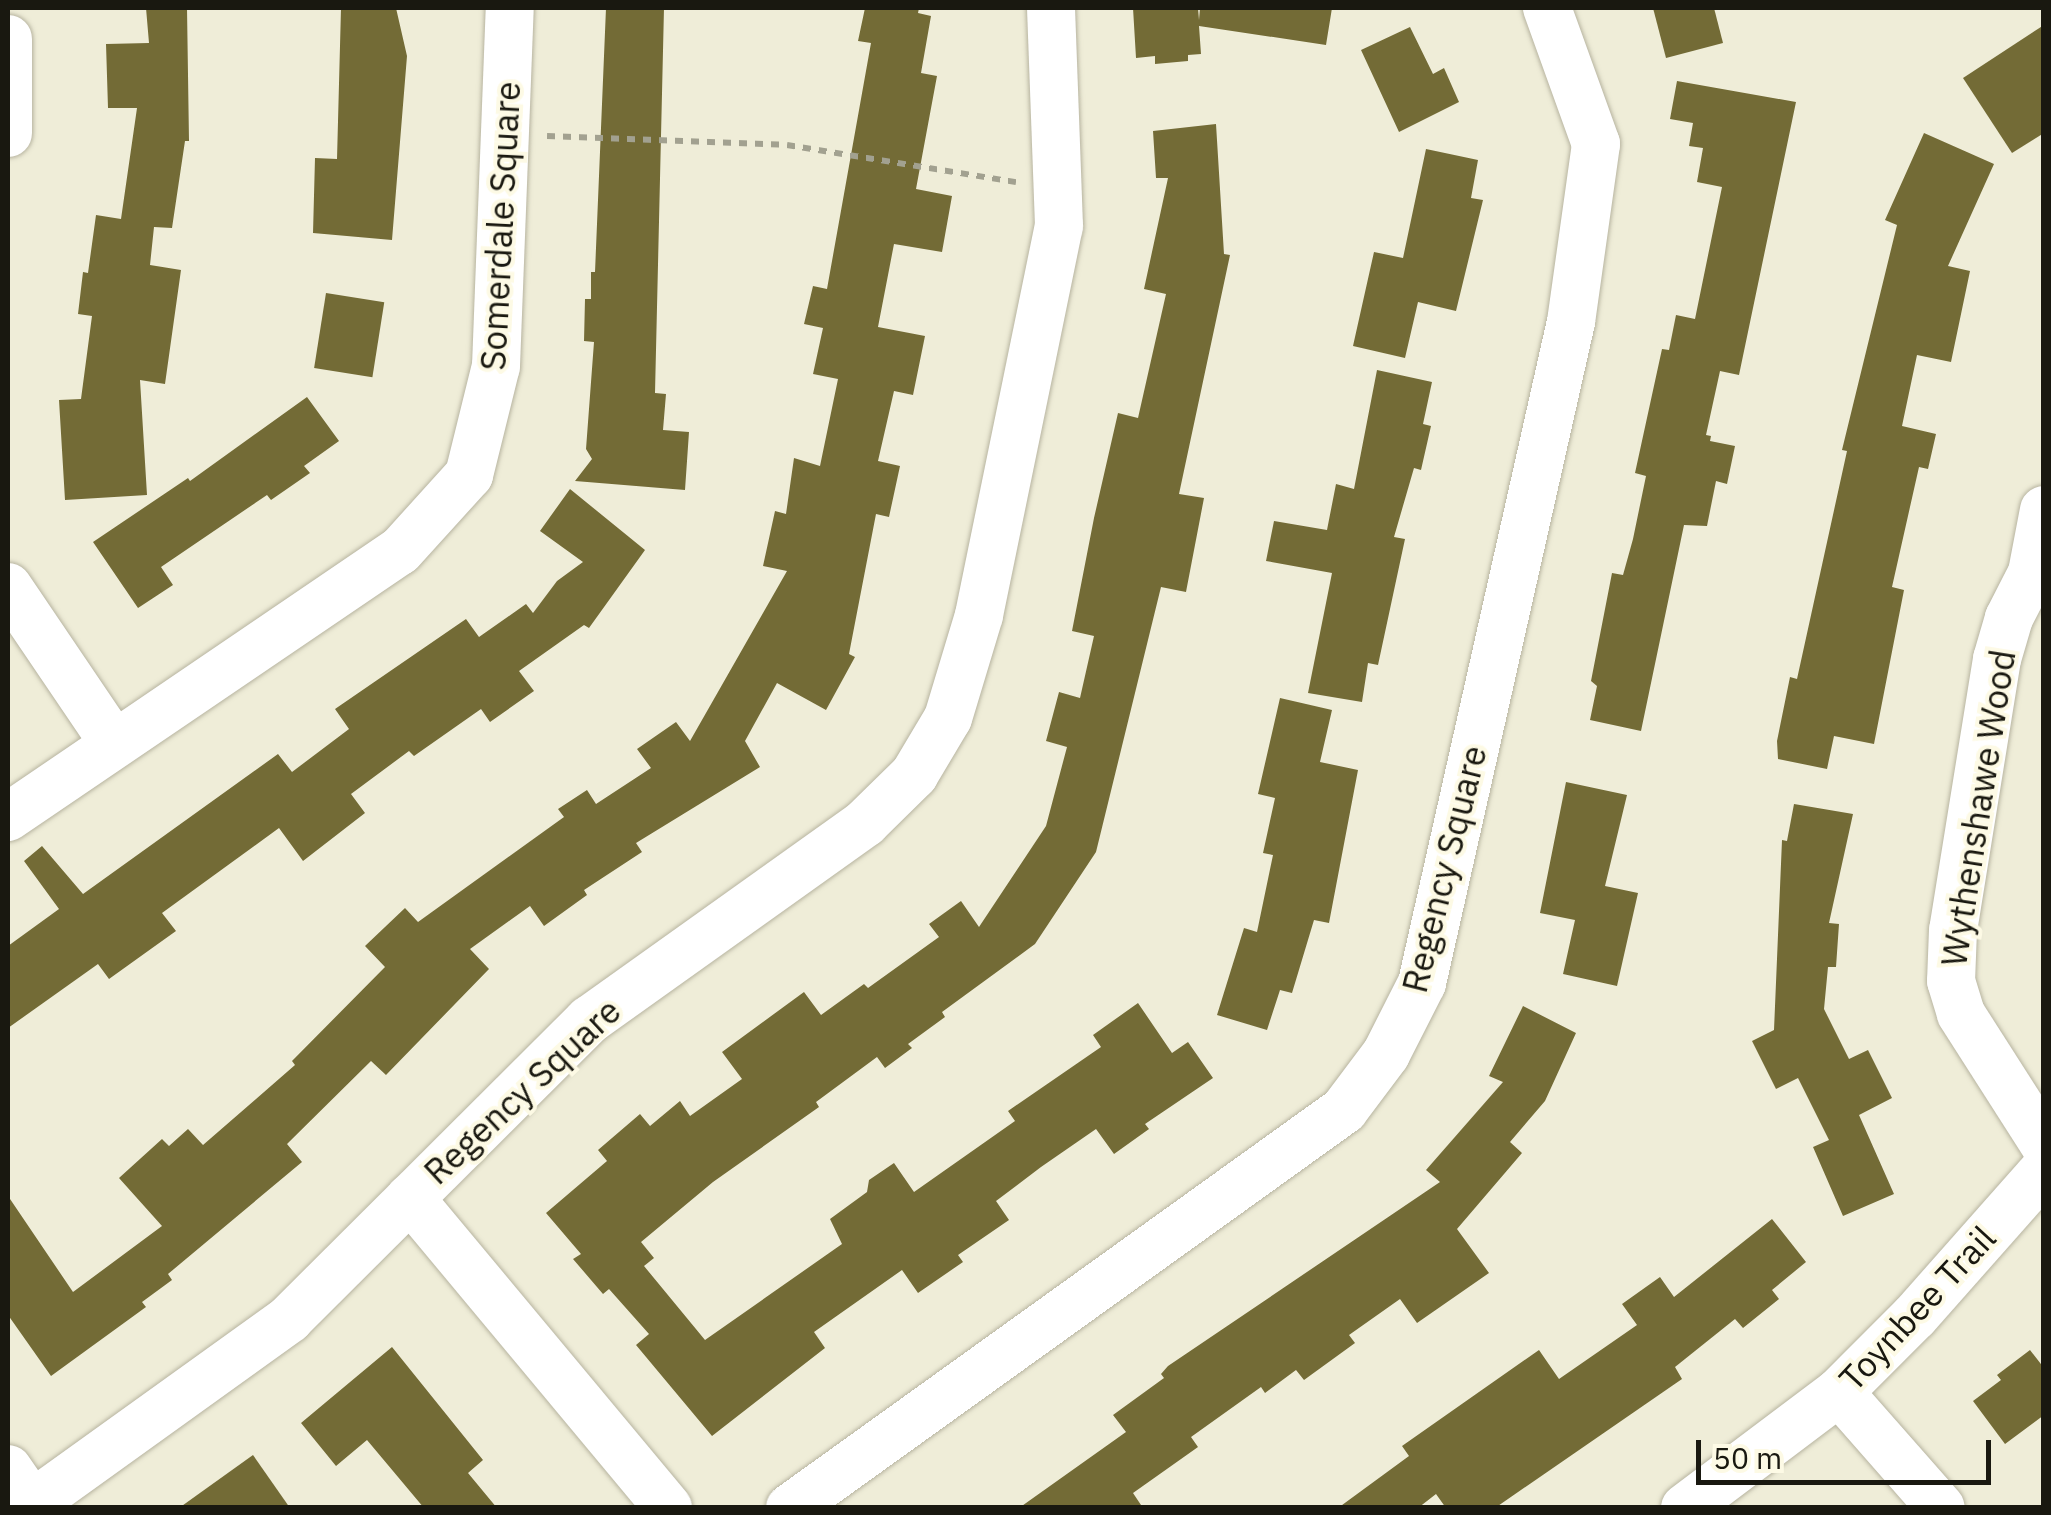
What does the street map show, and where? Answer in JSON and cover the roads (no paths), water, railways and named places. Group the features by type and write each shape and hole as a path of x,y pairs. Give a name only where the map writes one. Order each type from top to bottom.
{"street":[{"name":"Somerdale Square","path":"8,817 113,742 400,551 468,476 496,366 510,8"},
{"name":"Regency Square","path":"25,1493 289,1319 589,1020 865,823 894,799 934,744 960,686 980,615 1058,226 1051,8"},
{"name":"Regency Square","path":"790,1508 1344,1110 1386,1054 1422,983 1570,322 1596,144 1547,8"},
{"path":"8,38 8,133"},
{"name":"Wythenshawe Wood","path":"2044,510 2038,569 2009,618 1997,659 1954,930 1950,981 1961,1014 2044,1144"},
{"path":"8,587 113,742"},
{"name":"Toynbee Trail","path":"1685,1508 1839,1392 1915,1316 2044,1170"},
{"name":"Regency Square","path":"410,1198 668,1508"},
{"path":"1839,1392 1941,1508"}]}
